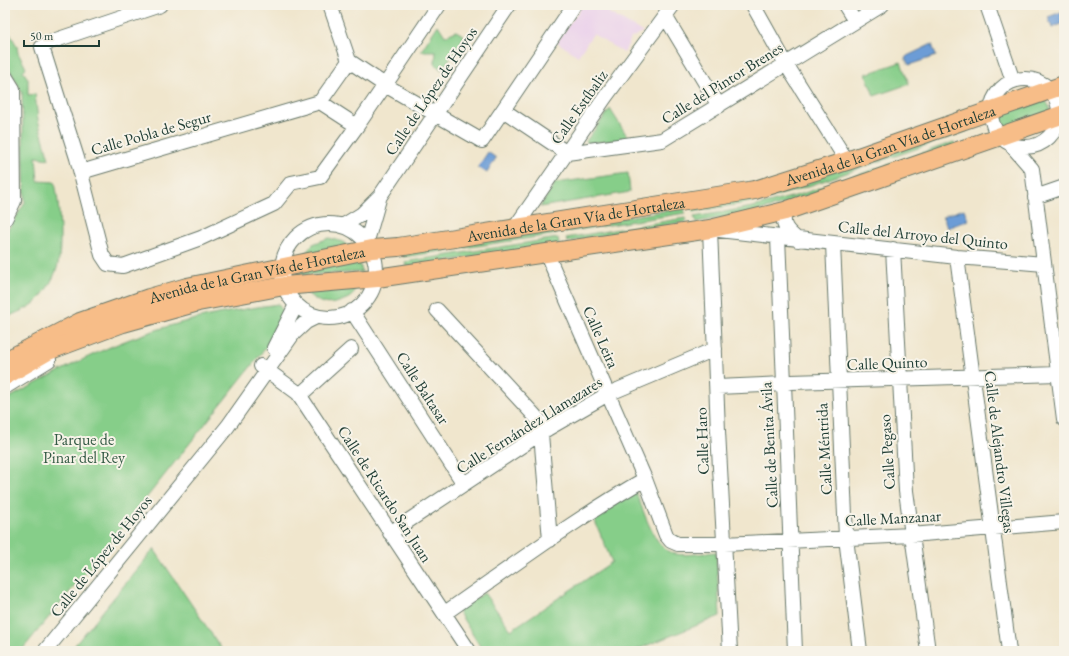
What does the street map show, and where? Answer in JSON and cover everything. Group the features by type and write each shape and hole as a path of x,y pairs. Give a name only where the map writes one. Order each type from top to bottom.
{"main road":[{"name":"Avenida de la Gran Vía de Hortaleza","path":"5,361 80,322 149,298 187,287 281,267 369,245 398,247 755,190 847,161 1057,88"},
{"name":"Avenida de la Gran Vía de Hortaleza","path":"5,376 48,352 123,323 198,302 284,286 377,278 710,229 785,211 1006,141 1062,115"}],"street":[{"path":"81,172 42,47 50,42 160,5"},
{"path":"330,5 349,61 482,141 574,5"},
{"path":"349,61 320,102 357,126 439,5"},
{"name":"Calle de López de Hoyos","path":"344,225 362,214 380,196 509,5"},
{"name":"Calle Estíbaliz","path":"514,229 606,96 673,5"},
{"path":"753,5 786,64 847,161"},
{"path":"845,5 855,22"},
{"name":"Calle del Pintor Brenes","path":"567,153 662,140 882,5"},
{"path":"987,5 1013,81"},
{"path":"664,16 719,106"},
{"path":"5,76 13,90 14,201 5,219"},
{"path":"1032,169 995,130 991,111 992,102 999,90 1013,81 1023,78 1041,82 1057,88 1055,96 1062,115 1054,131 1044,143 1032,169 1064,419"},
{"name":"Calle Pobla de Segur","path":"320,102 81,172 102,256 108,264 123,266 201,238 274,204 290,183 320,177 357,126"},
{"path":"503,110 567,153"},
{"path":"1006,141 1025,148 1035,147 1044,143"},
{"path":"1035,197 1064,187"},
{"name":"Calle de López de Hoyos","path":"369,245 380,196"},
{"path":"785,211 784,225 788,232 798,240"},
{"path":"334,224 344,225 355,230 369,245 377,278 375,287 364,304 343,317 316,317 296,305 284,286 281,267 285,254 295,239 311,227 334,224"},
{"name":"Calle del Arroyo del Quinto","path":"710,229 957,257 1044,264"},
{"name":"Calle Haro","path":"710,229 730,651"},
{"name":"Calle de Benita Ávila","path":"778,237 783,384 791,540 794,651"},
{"name":"Calle Méntrida","path":"833,244 846,538 860,651"},
{"name":"Calle Pegaso","path":"893,249 906,491 928,651"},
{"name":"Calle Leira","path":"546,252 645,479 666,535 671,541 678,544 724,544"},
{"name":"Calle de Alejandro Villegas","path":"957,257 1009,651"},
{"name":"Calle de López de Hoyos","path":"45,651 228,426 264,368 296,305"},
{"path":"436,310 544,432 550,540"},
{"name":"Calle Baltasar","path":"352,311 464,484"},
{"name":"Calle de López de Hoyos","path":"264,368 293,334 306,322 316,317"},
{"name":"Avenida de la Gran Vía de Hortaleza","path":"5,352 80,322"},
{"name":"Avenida de la Gran Vía de Hortaleza","path":"5,387 50,360 123,323"},
{"path":"300,395 351,348"},
{"name":"Calle Fernández Llamazares","path":"390,533 544,432 608,394 715,350"},
{"name":"Calle de Ricardo San Juan","path":"264,368 300,395 469,651"},
{"name":"Calle Quinto","path":"717,387 783,384 791,382 1058,374"},
{"path":"445,613 620,493 645,479"},
{"name":"Calle Manzanar","path":"724,544 993,529 1064,522"}],"shaded area":[{"path":"583,5 610,5 613,7 609,13 643,32 631,38 624,53 593,34 578,56 557,42"}],"green space":[{"path":"5,25 17,46 18,53 26,68 23,71 28,79 28,95 35,94 38,120 49,159 36,157 38,181 55,182 59,213 60,249 57,268 46,290 36,302 5,318 5,234 25,203 22,92 5,61"},
{"path":"438,25 445,36 456,31 465,36 442,70 435,64 436,51 421,51"},
{"path":"901,62 909,84 874,96 866,74"},
{"path":"1044,98 1049,106 1050,113 1005,128 1001,122 1000,113"},
{"path":"610,109 629,139 587,143 586,141"},
{"path":"965,125 967,131 794,191 757,201 693,212 692,207"},
{"path":"954,142 956,146 812,197 745,214 696,222 694,217 753,207 799,195"},
{"path":"628,173 630,192 540,207 555,183"},
{"path":"684,208 685,213 565,232 565,227"},
{"path":"685,218 686,222 567,242 566,238"},
{"path":"556,228 557,234 403,257 402,252"},
{"path":"329,238 344,242 348,246 304,255 313,244"},
{"path":"558,238 559,244 406,267 405,262"},
{"path":"359,260 362,272 299,275 299,272"},
{"path":"355,289 353,295 348,298 328,304 320,302 306,292"},
{"name":"Parque de Pinar del Rey","path":"278,304 284,313 276,335 124,526 21,651 5,651 5,400 76,363 131,338 198,319"},
{"path":"633,492 636,493 646,519 656,537 661,545 668,551 675,554 685,555 716,552 720,616 633,651 483,651 458,611 484,593 511,630 612,562 594,519"},
{"path":"154,549 223,651 70,651"}],"water":[{"path":"1064,11 1064,23 1052,28 1048,17"},
{"path":"932,44 936,56 909,65 905,58 907,56"},
{"path":"488,152 496,158 487,173 478,167"},
{"path":"964,209 968,220 947,228 943,216"}]}
